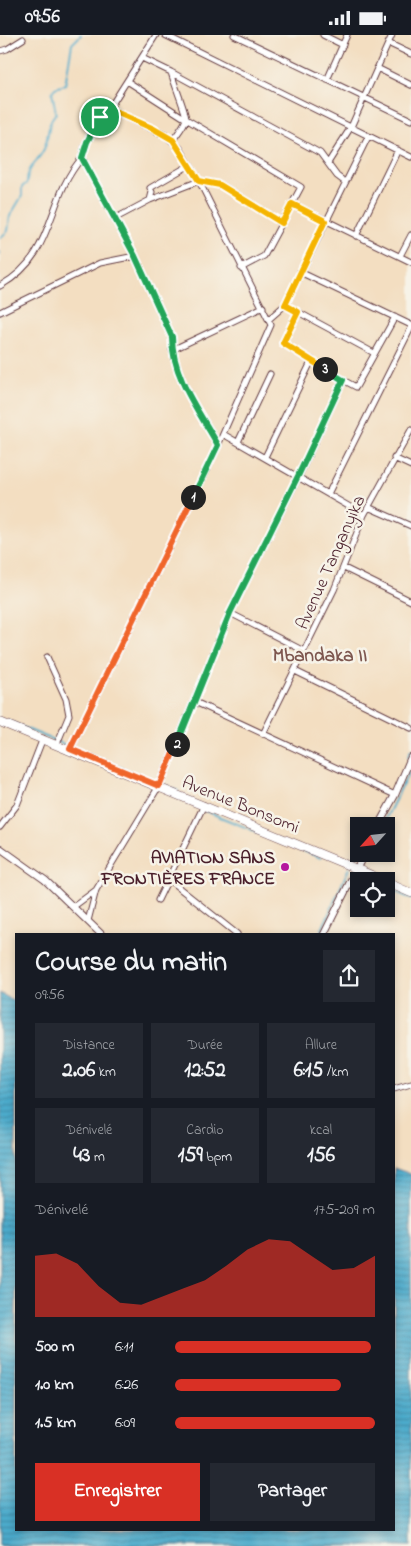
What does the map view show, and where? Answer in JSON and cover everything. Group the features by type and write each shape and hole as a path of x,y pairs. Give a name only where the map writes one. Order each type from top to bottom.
{"main road":[{"name":"Avenue Bonsomi","path":"0,721 367,872"},
{"name":"Avenue Bonsomi","path":"395,885 411,893"}],"street":[{"path":"0,286 20,273 37,252 47,233 66,178 82,158 87,142 100,117 109,109 156,35"},
{"path":"165,35 411,157"},
{"path":"234,35 411,120"},
{"path":"323,35 343,45"},
{"path":"327,80 347,35"},
{"path":"328,163 351,127 392,35"},
{"path":"0,51 23,39"},
{"path":"388,43 411,54"},
{"path":"142,58 172,72 313,148 320,153 345,182"},
{"path":"377,68 411,85"},
{"path":"172,72 175,90 186,113 186,119 173,140"},
{"path":"127,81 186,119 301,187 264,256 242,268"},
{"path":"70,749 218,445 270,330 263,307 199,181 173,140 154,129 109,109"},
{"path":"268,319 285,305 300,271 368,137"},
{"path":"356,236 398,150"},
{"path":"82,158 135,256 172,337 172,350 181,380 218,445"},
{"path":"150,200 152,192 150,188 190,165"},
{"path":"114,219 150,200 199,181 220,185 282,223"},
{"path":"292,204 411,262"},
{"path":"400,256 411,235"},
{"path":"0,312 100,263 135,256"},
{"path":"300,271 395,317 411,327 328,493"},
{"path":"285,305 374,353"},
{"path":"172,350 263,307"},
{"path":"298,312 283,343 356,387 395,317"},
{"path":"265,457 312,360"},
{"path":"238,442 270,374"},
{"path":"88,921 96,890 159,786 230,613 343,380"},
{"name":"Avenue Tanganyika","path":"263,734 344,569 364,515 411,429"},
{"path":"222,434 364,515"},
{"path":"394,458 411,466"},
{"path":"368,507 411,526"},
{"path":"344,569 411,601"},
{"path":"230,613 304,651"},
{"path":"47,657 66,699 69,715 57,744"},
{"path":"295,671 411,729"},
{"path":"195,702 395,795"},
{"path":"0,827 18,805 43,738"},
{"path":"383,817 395,795 411,757"},
{"path":"158,899 169,880 204,805"},
{"path":"0,848 39,875 99,933"},
{"path":"324,933 358,863"},
{"path":"169,880 236,933"},
{"path":"73,907 96,890"},
{"path":"395,1089 411,1084"}],"water":[{"path":"0,993 15,1001 15,1531 395,1531 395,1168 411,1174 411,1546 0,1546"}],"waterway":[{"path":"0,238 8,231 10,216 22,196 22,187 27,183 28,173 42,154 46,145 51,121 56,113 52,92 55,88 65,85 72,44 81,35"},
{"path":"7,721 178,791"},
{"path":"408,757 411,750"},
{"path":"386,817 411,768"},
{"path":"203,810 321,858"},
{"path":"320,933 349,868"},
{"path":"395,891 411,899"}],"place":[{"name":"AVIATION SANS FRONTIÈRES FRANCE","path":"285,867"}],"district":[{"name":"Mbandaka II","path":"320,654"}],"route":[{"path":"109,109 165,135 180,148 199,181 220,185 282,223 292,204 325,221 285,305 298,312 283,343 343,380 230,613 159,786 70,749 218,445 181,380 172,350 172,337 135,256 82,158 83,150 100,117 109,109"}]}
